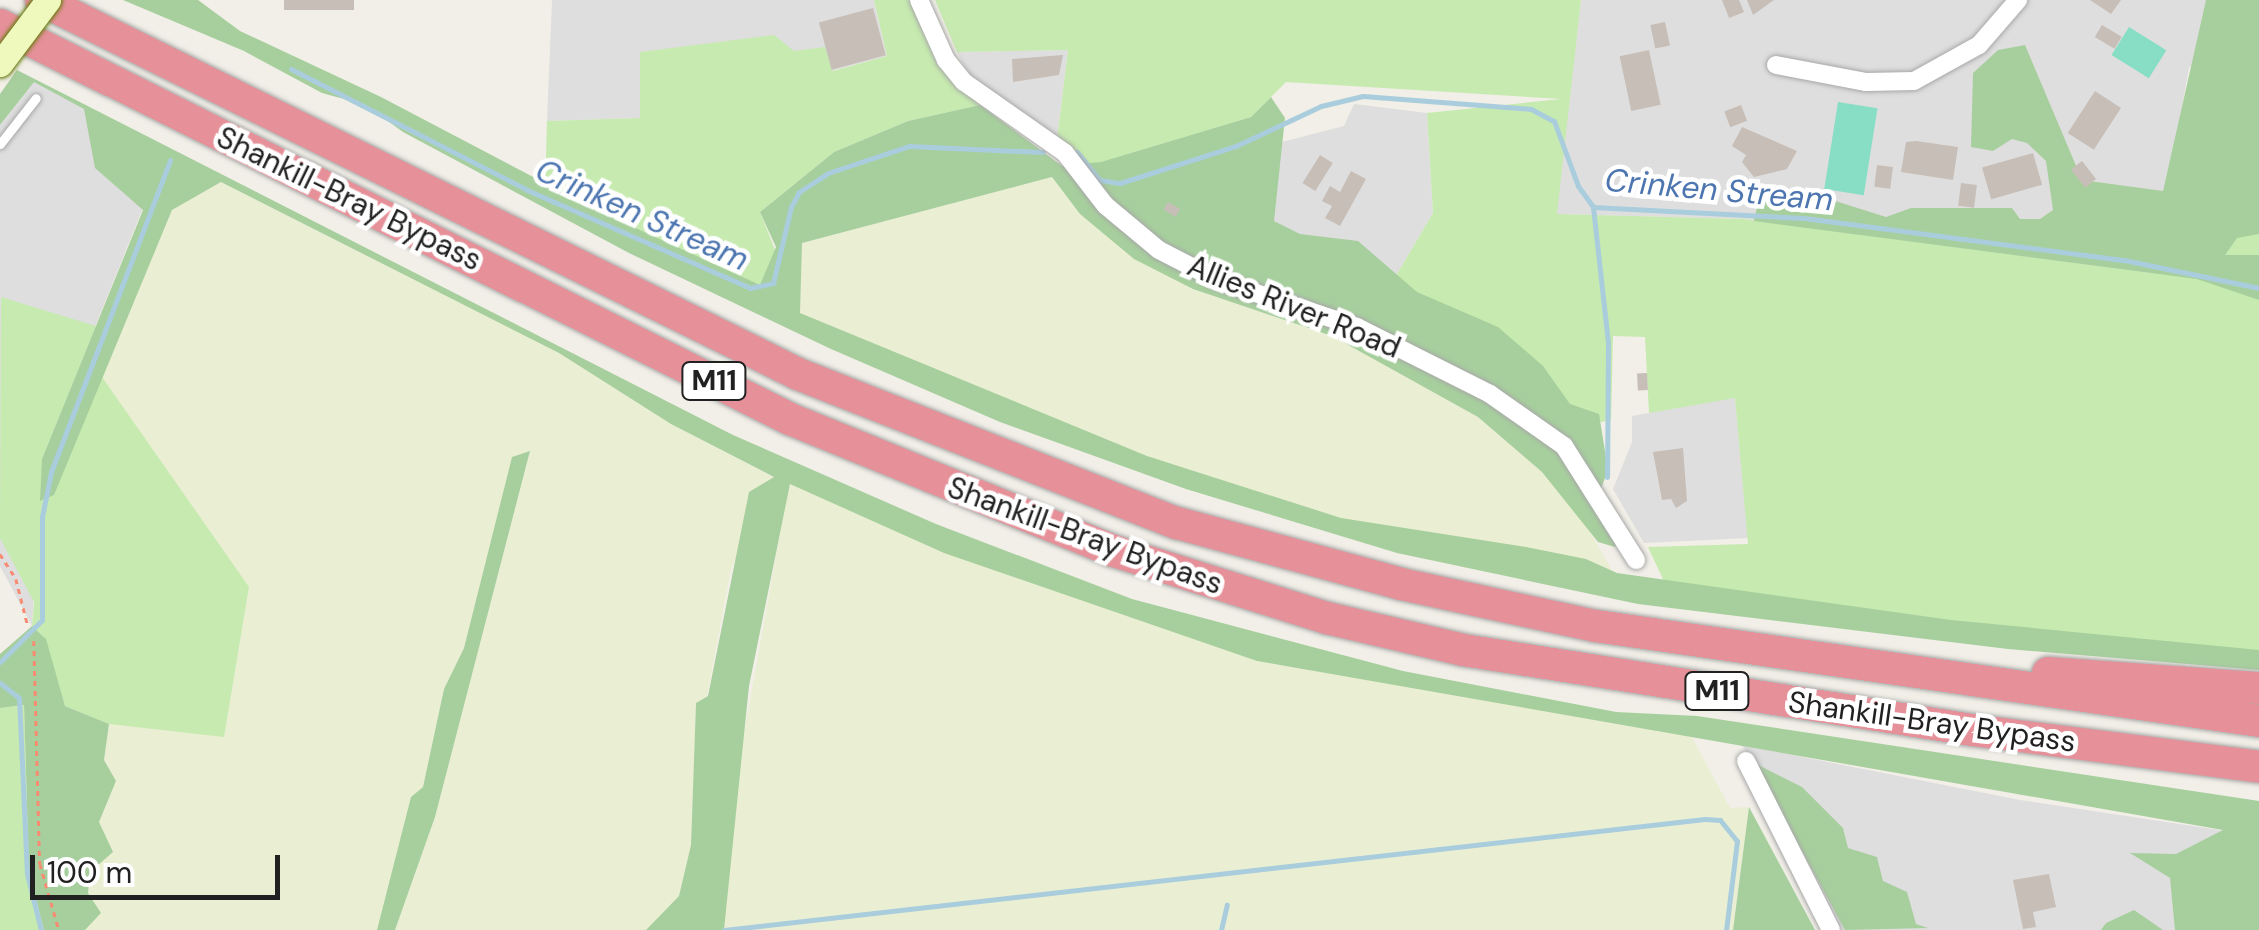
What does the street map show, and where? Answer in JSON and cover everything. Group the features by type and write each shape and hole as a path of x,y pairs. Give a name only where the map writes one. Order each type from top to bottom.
{"highway":[{"name":"Shankill-Bray Bypass","path":"41,0 798,374 1061,481 1239,542 1401,584 1596,626 2259,721"},
{"name":"Shankill-Bray Bypass","path":"0,26 790,419 1076,538 1327,618 1463,650 1972,730 2259,767"},
{"path":"1889,667 2259,688"},
{"path":"1972,730 2259,790"}],"street":[{"path":"0,64 48,0"},
{"name":"Allies River Road","path":"920,0 946,60 964,82 1065,152 1105,205 1159,250 1217,280 1357,327 1490,394 1564,446 1636,560"},
{"path":"1776,65 1866,82 1914,82 1978,45 2018,0"},
{"path":"1746,761 1831,930"}],"lane":[{"path":"0,144 36,98"}],"path":[{"path":"0,554 16,579 28,626"},
{"path":"34,641 40,864 60,930"}],"shaded area":[{"path":"552,0 874,0 887,56 832,71 780,44 640,52 641,118 547,121"},
{"path":"1581,0 2259,0 2189,68 2152,273 1744,219 1556,214"},
{"path":"1068,50 1057,140 972,80 957,52"},
{"path":"34,81 165,153 42,459 32,626 0,566 0,125"},
{"path":"1354,104 1427,113 1433,213 1374,313 1273,277 1274,144 1344,126"},
{"path":"1735,397 1748,538 1644,543 1613,489 1632,442 1632,416"},
{"path":"1742,745 2020,800 2259,836 2259,930 1839,930"}],"green space":[{"path":"123,0 198,0 240,31 381,97 594,209 760,285 776,247 760,212 834,152 908,121 980,105 1062,166 1101,162 1251,117 1271,97 1285,118 1274,221 1300,234 1358,241 1417,292 1498,327 1543,366 1570,404 1599,414 1608,470 1596,502 1621,538 1615,547 1598,542 1542,472 1478,417 1332,336 1193,289 1134,259 1080,214 1052,177 802,243 800,313 1147,456 1341,518 1526,547 1586,559 1617,573 1951,620 2259,650 2259,670 2008,649 1638,604 1397,553 1186,489 1000,422 831,349 629,253 403,132 366,105 322,93 244,51"},
{"path":"874,0 909,0 946,74 980,105 908,121 834,152 760,212 800,313 545,193 547,121 640,118 640,52 774,35 794,51 825,47 833,71 887,56"},
{"path":"935,0 1581,0 1557,214 1744,219 2151,273 2259,208 2259,659 1670,594 1648,547 1748,544 1735,398 1649,413 1645,337 1613,336 1611,420 1563,430 1374,313 1433,213 1427,113 1561,99 1286,82 1251,117 1082,168 1057,140 1068,50 957,52"},
{"path":"2206,0 2259,0 2259,234 2237,238 2225,255 2259,255 2259,300 2197,279 1754,221 1758,202 1767,196 1810,193 1886,217 1911,208 2012,208 2020,219 2040,219 2053,210 2046,161 2027,143 2012,139 1993,151 1971,147 1973,73 1998,50 2025,45 2082,180 2163,191"},
{"path":"2129,27 2166,50 2149,78 2112,55"},
{"path":"17,70 733,435 936,524 1132,599 1403,671 1616,712 1697,716 2259,801 2259,930 2175,930 2170,878 2130,853 2176,854 2223,830 1257,661 944,553 790,484 749,686 724,930 646,930 679,896 691,845 696,703 708,696 749,492 774,477 671,424 559,353 221,182 172,210 54,495 40,501 42,459 143,210 95,168 84,109 34,82 0,125 0,94"},
{"path":"1838,102 1878,108 1864,195 1824,189"},
{"path":"1052,177 1080,214 1193,289 1332,336 1478,417 1542,472 1582,518 1611,569 1600,575 1318,524 799,326 802,243"},
{"path":"221,182 559,353 671,424 775,478 731,569 707,696 696,704 691,845 679,896 646,930 395,930 435,817 530,452 512,458 464,648 444,689 423,787 411,798 377,930 85,930 100,913 88,893 90,872 112,852 99,822 116,781 104,760 109,724 224,736 249,588 102,377 172,210"},
{"path":"1,297 96,326 42,459 77,429 102,377 249,587 224,737 109,724 65,706 44,637 32,626 34,602 0,538"},
{"path":"530,451 435,817 395,930 377,930 411,797 423,787 444,689 464,648 512,457"},
{"path":"783,466 952,542 1338,666 1688,730 1730,808 1749,807 1733,930 724,930 733,795 789,484"},
{"path":"32,626 46,639 65,706 109,724 104,760 116,781 99,822 113,852 90,872 88,893 101,913 85,930 44,930 29,872 24,705 0,708 0,654"},
{"path":"24,705 29,872 44,930 0,930 0,708"},
{"path":"1754,763 1802,787 1843,828 1848,848 1877,857 1883,881 1907,892 1916,924 1928,928 1845,930"},
{"path":"1749,807 1815,930 1733,930"},
{"path":"2134,910 2163,930 2101,930 2106,923"}],"building":[{"path":"284,0 354,0 354,10 284,10"},
{"path":"1722,0 1739,0 1744,12 1729,18"},
{"path":"1747,0 1774,0 1753,15"},
{"path":"2090,0 2121,0 2111,14"},
{"path":"873,8 886,55 832,70 819,22"},
{"path":"1665,22 1670,45 1655,49 1650,25"},
{"path":"2102,25 2122,37 2115,49 2095,37"},
{"path":"1649,50 1661,105 1631,111 1620,56"},
{"path":"1063,55 1059,75 1013,82 1012,59"},
{"path":"2095,91 2121,108 2094,150 2068,133"},
{"path":"1741,105 1747,121 1730,127 1724,111"},
{"path":"1742,127 1797,151 1787,169 1754,177 1742,162 1746,155 1732,146"},
{"path":"1906,142 1958,147 1953,180 1901,172"},
{"path":"2033,153 2042,185 1991,199 1982,168"},
{"path":"1320,155 1333,163 1315,191 1303,183"},
{"path":"2082,161 2096,179 2085,188 2071,170"},
{"path":"1877,165 1893,167 1890,189 1874,187"},
{"path":"1351,171 1366,179 1340,226 1325,218 1332,206 1322,201 1330,186 1340,192"},
{"path":"1961,183 1977,185 1974,208 1958,206"},
{"path":"1168,202 1180,209 1176,217 1164,210"},
{"path":"1647,373 1648,390 1638,391 1637,374"},
{"path":"1683,448 1687,501 1676,508 1671,499 1662,500 1653,452"},
{"path":"2049,874 2056,907 2033,912 2036,927 2023,929 2013,880"}],"waterway":[{"name":"Crinken Stream","path":"291,69 527,190 750,288 773,283 791,207 799,192 828,173 909,146 1043,152"},
{"name":"Crinken Stream","path":"1077,152 1100,180 1120,183 1236,146 1321,106 1363,96 1531,109 1554,121 1578,186 1593,207 1804,218 2124,260 2259,288"},
{"name":"Crinken Stream","path":"0,662 42,620 42,517 51,472 170,160"},
{"path":"1593,207 1608,343 1607,477"},
{"path":"0,683 19,698 27,874 41,930"},
{"path":"724,930 1705,819 1720,820 1737,841 1726,930"},
{"path":"1221,930 1227,905"}]}
